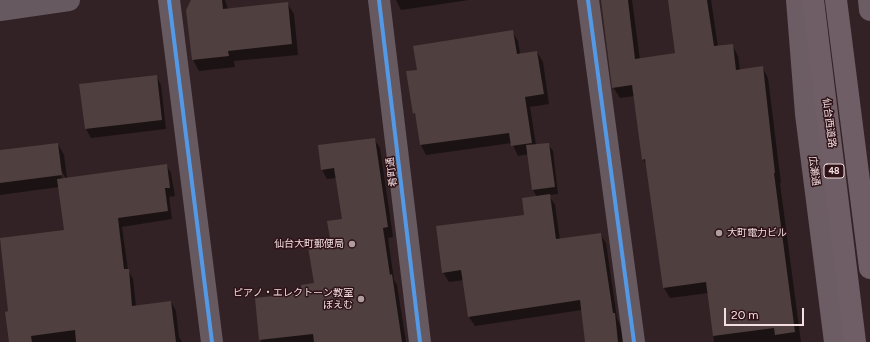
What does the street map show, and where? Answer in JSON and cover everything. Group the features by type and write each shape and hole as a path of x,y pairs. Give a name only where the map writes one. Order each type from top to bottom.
{"highway":[{"name":"広瀬通","path":"797,0 806,114 835,342"},
{"name":"仙台西道路","path":"813,0 856,342"},
{"name":"48","path":"836,0 870,268"},
{"path":"869,0 870,10"}],"street":[{"path":"0,10 69,0"},
{"path":"169,0 212,342"},
{"name":"肴町通","path":"379,0 420,342"},
{"path":"588,0 634,342"}],"building":[{"path":"191,0 222,0 223,9 288,2 292,44 228,51 229,56 192,60 186,10"},
{"path":"601,0 628,0 635,59 675,53 668,0 707,0 714,46 733,44 736,70 763,66 774,173 795,332 775,335 774,328 713,336 706,282 663,288 645,159 642,160 632,85 612,88"},
{"path":"513,30 517,54 537,51 544,94 525,97 532,143 511,146 509,133 420,145 406,71 417,70 413,46"},
{"path":"157,75 162,120 85,129 79,84"},
{"path":"375,138 388,227 383,228 390,275 392,274 402,342 314,342 313,334 259,340 255,298 302,293 301,285 314,283 307,241 330,238 327,221 342,219 334,168 321,170 318,145"},
{"path":"58,143 62,175 0,183 0,150"},
{"path":"549,143 555,187 532,190 526,145"},
{"path":"167,164 170,188 165,188 168,211 118,218 124,269 129,269 132,306 171,301 176,342 76,342 75,330 31,336 32,342 9,342 5,312 8,311 0,238 64,230 57,179"},
{"path":"550,194 556,239 601,233 613,313 615,313 618,342 585,342 580,300 468,317 461,270 442,273 436,226 524,215 522,198"}],"cycle path":[{"path":"169,0 212,342"},
{"path":"379,0 420,342"},
{"path":"588,0 634,342"}],"place":[{"name":"大町電力ビル","path":"719,233"},
{"name":"仙台大町郵便局","path":"352,244"},
{"name":"ピアノ・エレクトーン教室 ぽえむ","path":"361,299"}]}
